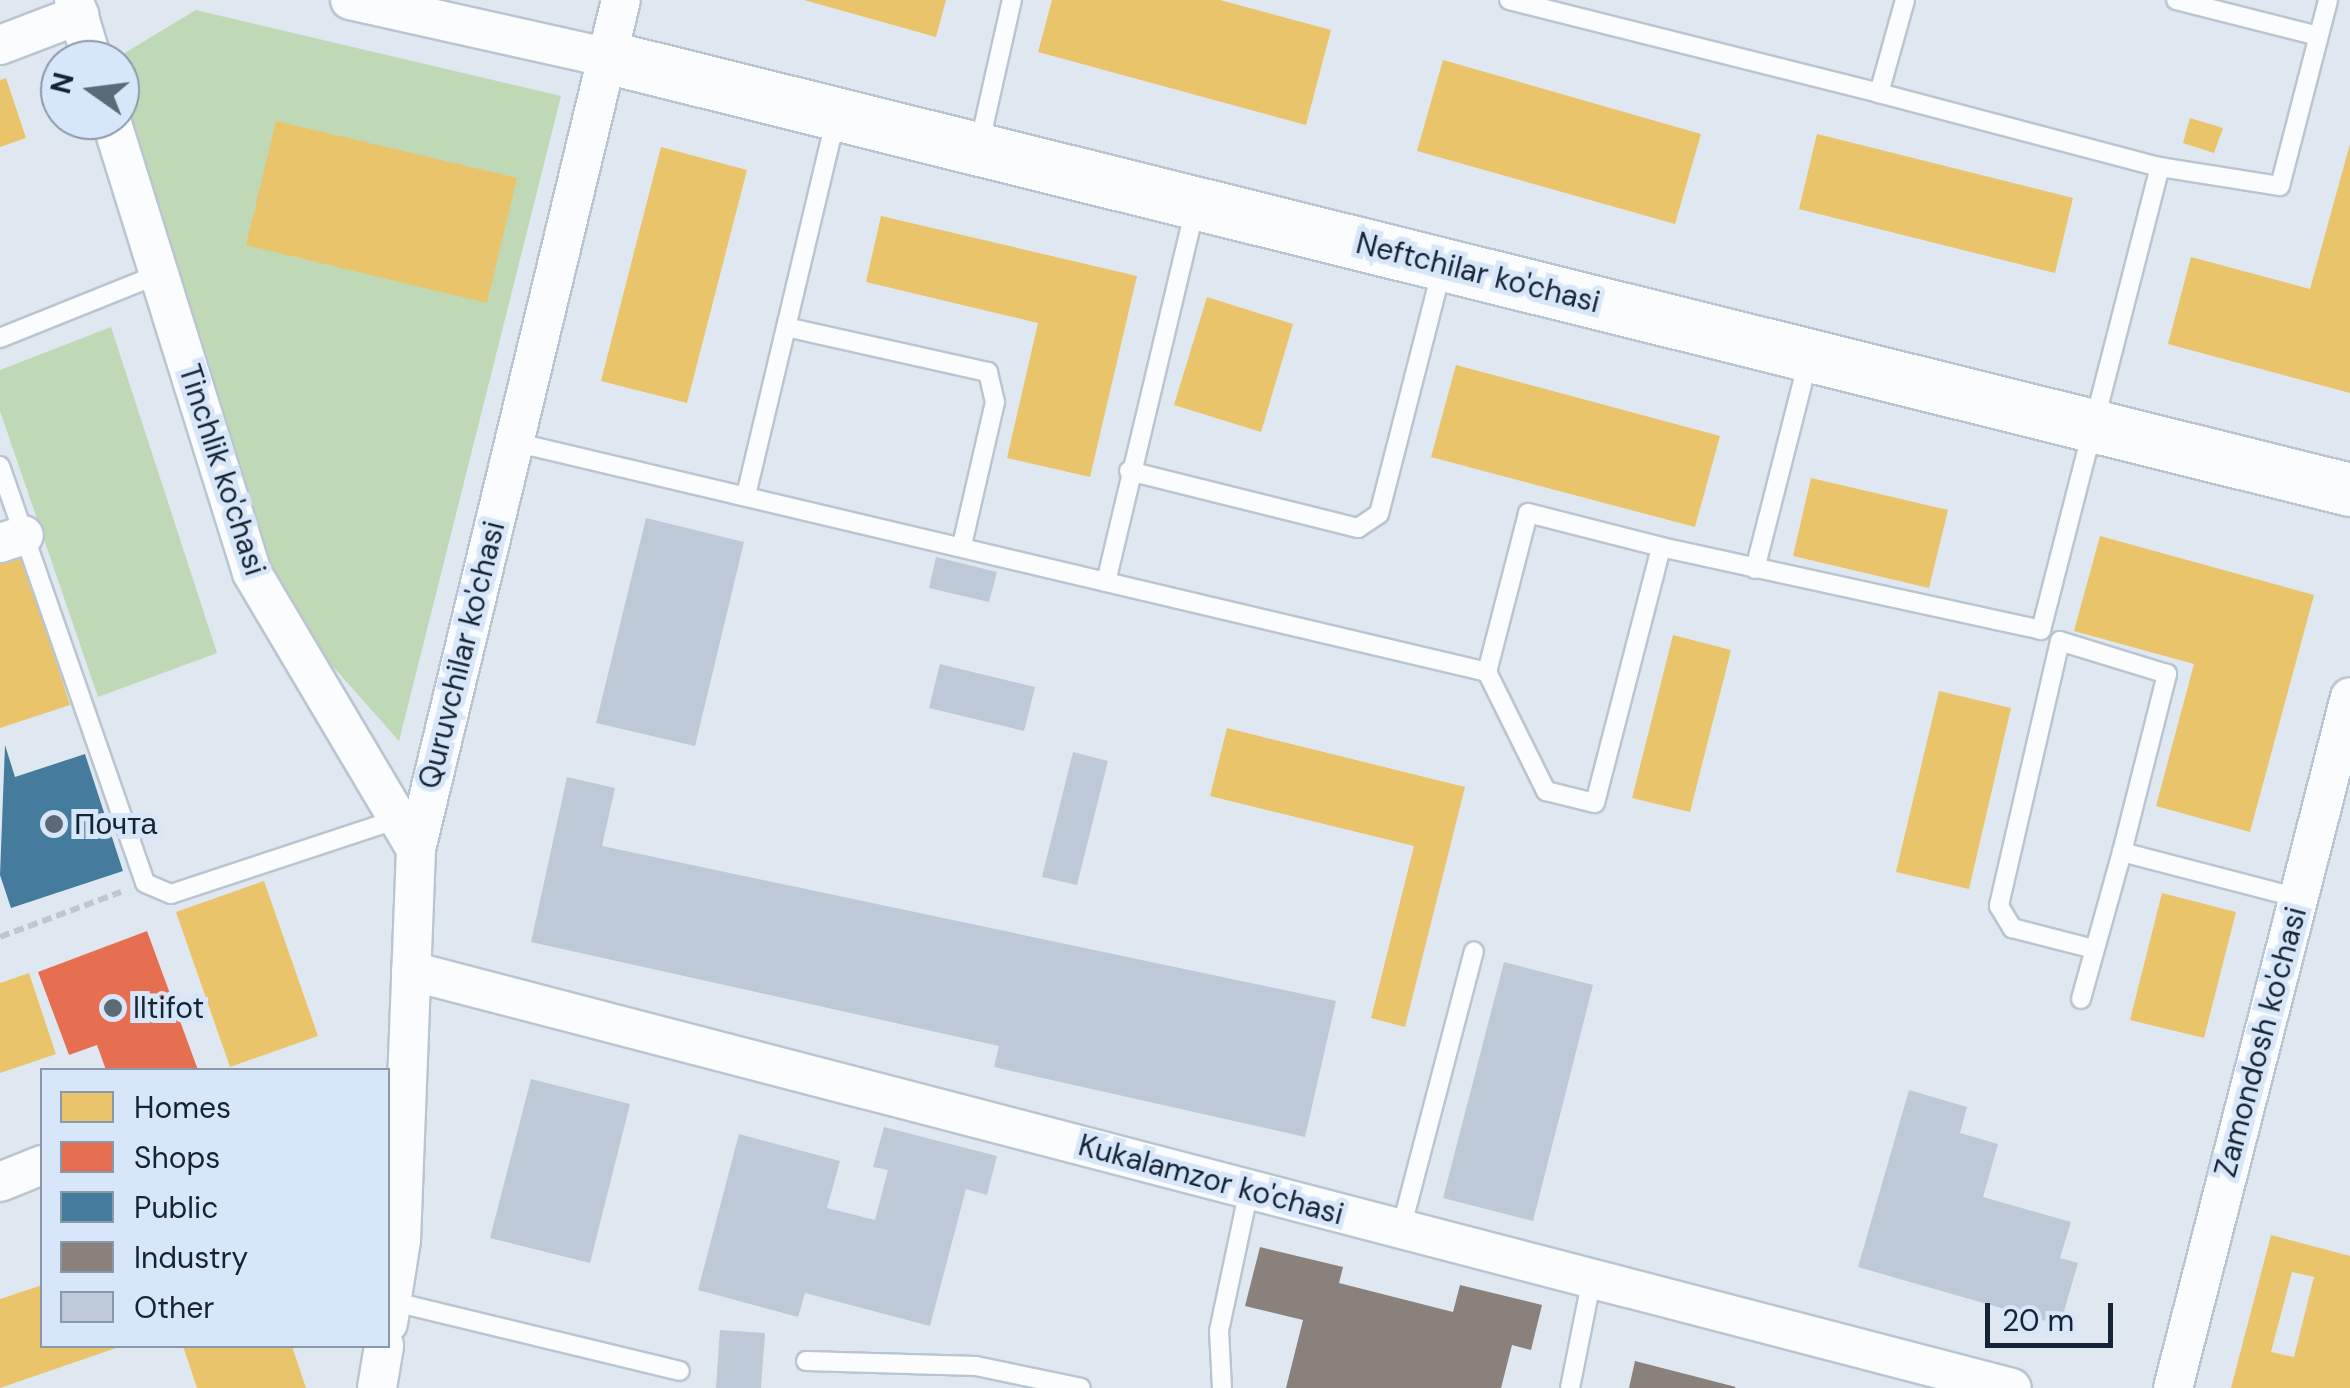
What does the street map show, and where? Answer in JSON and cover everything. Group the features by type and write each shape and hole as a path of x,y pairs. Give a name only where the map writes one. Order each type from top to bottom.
{"street":[{"name":"Quruvchilar ko'chasi","path":"390,1296 411,971 407,834 514,442 620,0"},
{"path":"368,2 606,57"},
{"path":"0,45 76,8 86,40"},
{"name":"Neftchilar ko'chasi","path":"606,57 2350,490"},
{"name":"Tinchlik ko'chasi","path":"117,140 252,574 407,834"},
{"name":"Zamondosh ko'chasi","path":"2173,1388 2350,696"},
{"name":"Kukalamzor ko'chasi","path":"411,971 2012,1388"},
{"path":"0,1182 40,1167"},
{"path":"377,1388 384,1348"}],"lane":[{"path":"978,150 1012,0"},
{"path":"1508,0 2160,167 2280,186 2328,0"},
{"path":"1879,94 1905,0"},
{"path":"2176,0 2318,36"},
{"path":"747,491 837,114"},
{"path":"2040,630 2098,427 2160,167"},
{"path":"1106,582 1129,471 1196,204"},
{"path":"1129,471 1358,528 1380,514 1443,264"},
{"path":"0,338 159,274"},
{"path":"786,328 988,372 995,402 962,545"},
{"path":"1754,569 1810,356"},
{"path":"514,442 747,491 1106,582 1487,672"},
{"path":"0,466 12,540 146,883 171,894 407,834"},
{"path":"1661,548 1595,803 1546,791 1487,672 1528,513 1661,548 2040,630 2060,641 2168,674 2080,999"},
{"path":"2060,641 1998,906 2012,928 2094,949"},
{"path":"2122,852 2298,898"},
{"path":"1401,1229 1474,951"},
{"path":"1222,1388 1219,1331 1250,1190"},
{"path":"1570,1388 1592,1278"},
{"path":"390,1312 680,1371"},
{"path":"806,1360 976,1366 1081,1388"}],"path":[{"path":"0,937 146,883"}],"green space":[{"path":"196,10 561,96 399,741 256,580 126,140 140,140 140,44"},
{"path":"111,327 217,653 98,697 0,411 0,370"}],"building: Homes":[{"path":"804,0 946,0 936,37"},
{"path":"1052,0 1220,0 1331,30 1306,125 1038,52"},
{"path":"1443,60 1701,134 1675,224 1417,151"},
{"path":"6,78 26,138 0,147 0,80"},
{"path":"2190,118 2223,128 2214,153 2183,143"},
{"path":"276,121 517,178 487,303 246,245"},
{"path":"1817,134 2073,198 2055,273 1799,209"},
{"path":"2350,144 2350,393 2168,344 2191,257 2310,289"},
{"path":"661,147 747,170 687,403 601,381"},
{"path":"881,216 1137,276 1090,477 1007,458 1038,323 866,282"},
{"path":"1207,297 1293,324 1261,432 1174,405"},
{"path":"1456,365 1720,436 1695,527 1431,457"},
{"path":"1811,478 1948,510 1929,588 1793,556"},
{"path":"2100,536 2314,595 2250,832 2156,806 2194,664 2074,631"},
{"path":"21,553 70,705 0,728 0,560"},
{"path":"1673,635 1731,650 1690,812 1632,798"},
{"path":"1939,691 2011,708 1969,889 1896,872"},
{"path":"1227,728 1465,787 1405,1027 1371,1018 1414,846 1210,796"},
{"path":"264,881 318,1036 230,1067 176,912"},
{"path":"2162,893 2236,912 2204,1038 2130,1020"},
{"path":"29,973 56,1054 0,1073 0,983"},
{"path":"2271,1235 2350,1256 2350,1388 2231,1388","holes":["2292,1272 2314,1277 2294,1357 2271,1352"]},
{"path":"40,1286 40,1348 116,1348 0,1388 0,1299"},
{"path":"184,1348 293,1348 306,1388 197,1388"}],"building: Shops":[{"name":"Iltifot","path":"147,931 197,1068 105,1068 97,1045 69,1055 38,972"}],"building: Public":[{"name":"Почта","path":"5,745 15,777 85,754 123,871 11,908 0,875"}],"building: Industry":[{"path":"1260,1247 1343,1267 1339,1283 1453,1312 1460,1285 1542,1305 1531,1350 1512,1345 1501,1388 1286,1388 1303,1320 1245,1306"},
{"path":"1635,1361 1736,1387 1629,1388"}],"building: Other":[{"path":"646,518 744,542 695,746 596,723"},
{"path":"936,557 997,572 989,602 929,588"},
{"path":"940,664 1035,687 1024,731 929,708"},
{"path":"1073,752 1108,761 1077,885 1042,877"},
{"path":"567,777 615,788 602,846 1336,1001 1305,1137 994,1067 999,1046 531,942"},
{"path":"1504,962 1593,985 1533,1221 1443,1198"},
{"path":"531,1079 630,1104 590,1263 490,1238"},
{"path":"1909,1090 1967,1107 1960,1133 1998,1144 1983,1197 2071,1222 2060,1258 2078,1263 2060,1325 1858,1267"},
{"path":"884,1127 997,1156 987,1195 966,1189 930,1326 805,1293 798,1317 698,1290 739,1134 840,1161 827,1208 875,1220 888,1170 873,1167"},
{"path":"720,1330 765,1333 761,1388 716,1388"}],"place":[{"name":"Почта","path":"54,824"},
{"name":"Iltifot","path":"113,1008"}]}
